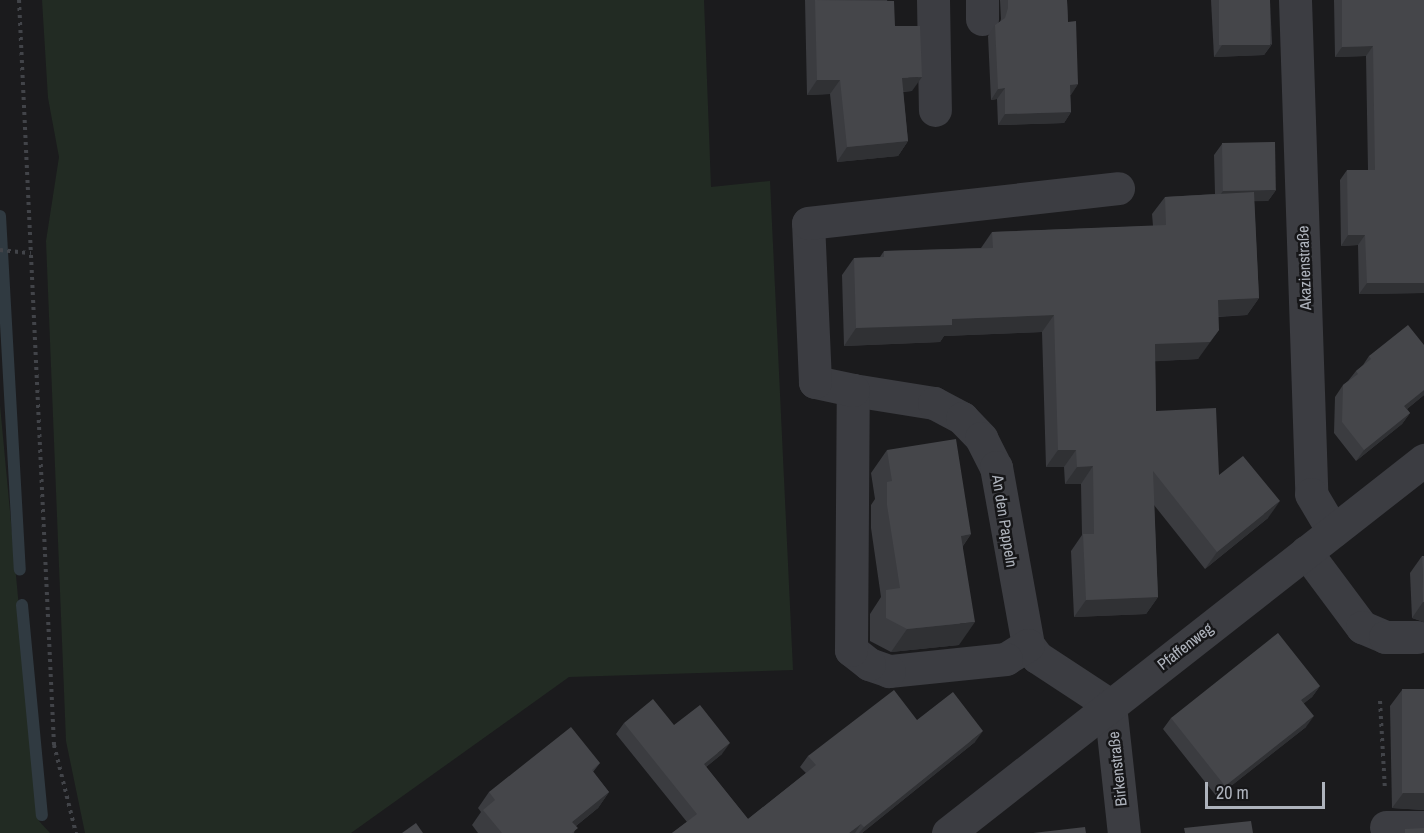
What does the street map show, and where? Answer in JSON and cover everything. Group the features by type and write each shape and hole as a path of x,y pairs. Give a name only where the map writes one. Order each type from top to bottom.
{"street":[{"path":"933,0 935,110"},
{"name":"Akazienstraße","path":"1295,0 1311,494 1333,531"},
{"name":"An den Pappeln","path":"1028,645 996,467 981,438 962,418 934,403 815,382 807,224 1118,188"},
{"path":"853,390 851,650 869,664 889,671 1006,659 1028,645 1037,657 1110,705"},
{"name":"Pfaffenweg","path":"948,833 1424,460"},
{"path":"1306,552 1362,627 1385,637 1417,637"},
{"name":"Birkenstraße","path":"1110,705 1124,833"},
{"path":"1386,827 1424,826"}],"path":[{"path":"19,0 54,745 76,833"},
{"path":"0,250 31,253"},
{"path":"1380,701 1386,827"}],"shaded area":[{"path":"42,0 704,0 711,187 770,181 793,670 569,677 351,833 85,833 66,741 46,241 59,157 48,98"},
{"path":"0,405 39,821 50,833 0,833"}],"building":[{"path":"815,0 894,1 895,26 920,26 922,77 902,78 908,141 847,147 840,80 817,80"},
{"path":"1008,0 1067,0 1068,22 1076,21 1078,84 1070,85 1071,112 1005,114 1005,88 998,89 995,25 1005,18"},
{"path":"1219,0 1270,0 1270,45 1219,45"},
{"path":"1342,0 1424,0 1424,283 1367,283 1365,235 1348,235 1347,170 1375,170 1373,46 1342,47"},
{"path":"1275,142 1276,190 1223,191 1222,143"},
{"path":"1254,192 1259,298 1218,300 1219,330 1210,342 1155,344 1156,411 1216,408 1219,475 1243,456 1280,501 1217,552 1153,471 1158,597 1086,600 1083,534 1094,534 1093,466 1077,467 1076,450 1058,450 1054,315 952,319 952,325 856,328 854,258 884,257 884,251 993,248 992,232 1166,225 1165,197"},
{"path":"1408,325 1424,345 1424,390 1404,406 1410,413 1364,450 1342,422 1343,385 1358,374 1356,371 1371,359 1369,356"},
{"path":"956,439 971,534 961,536 975,622 907,629 886,618 886,590 900,588 887,505 887,482 892,481 887,450"},
{"path":"1422,556 1424,556 1424,602 1423,602"},
{"path":"1278,633 1320,686 1301,700 1314,716 1225,786 1171,718"},
{"path":"1402,689 1424,689 1424,793 1402,793"},
{"path":"894,690 917,720 953,692 983,731 864,827 861,824 849,833 672,833 697,814 624,723 653,699 674,725 700,705 730,743 704,764 748,819 816,765 808,756"},
{"path":"571,727 600,763 592,770 609,792 572,822 578,828 572,833 502,833 483,810 495,800 489,792"},
{"path":"1251,821 1253,833 1185,833 1184,828"},
{"path":"416,823 423,833 402,833"},
{"path":"1085,827 1086,833 1033,833"},
{"path":"1424,828 1424,833 1405,833 1405,829"}],"waterway":[{"path":"0,216 20,569"},
{"path":"22,605 42,815"}]}
